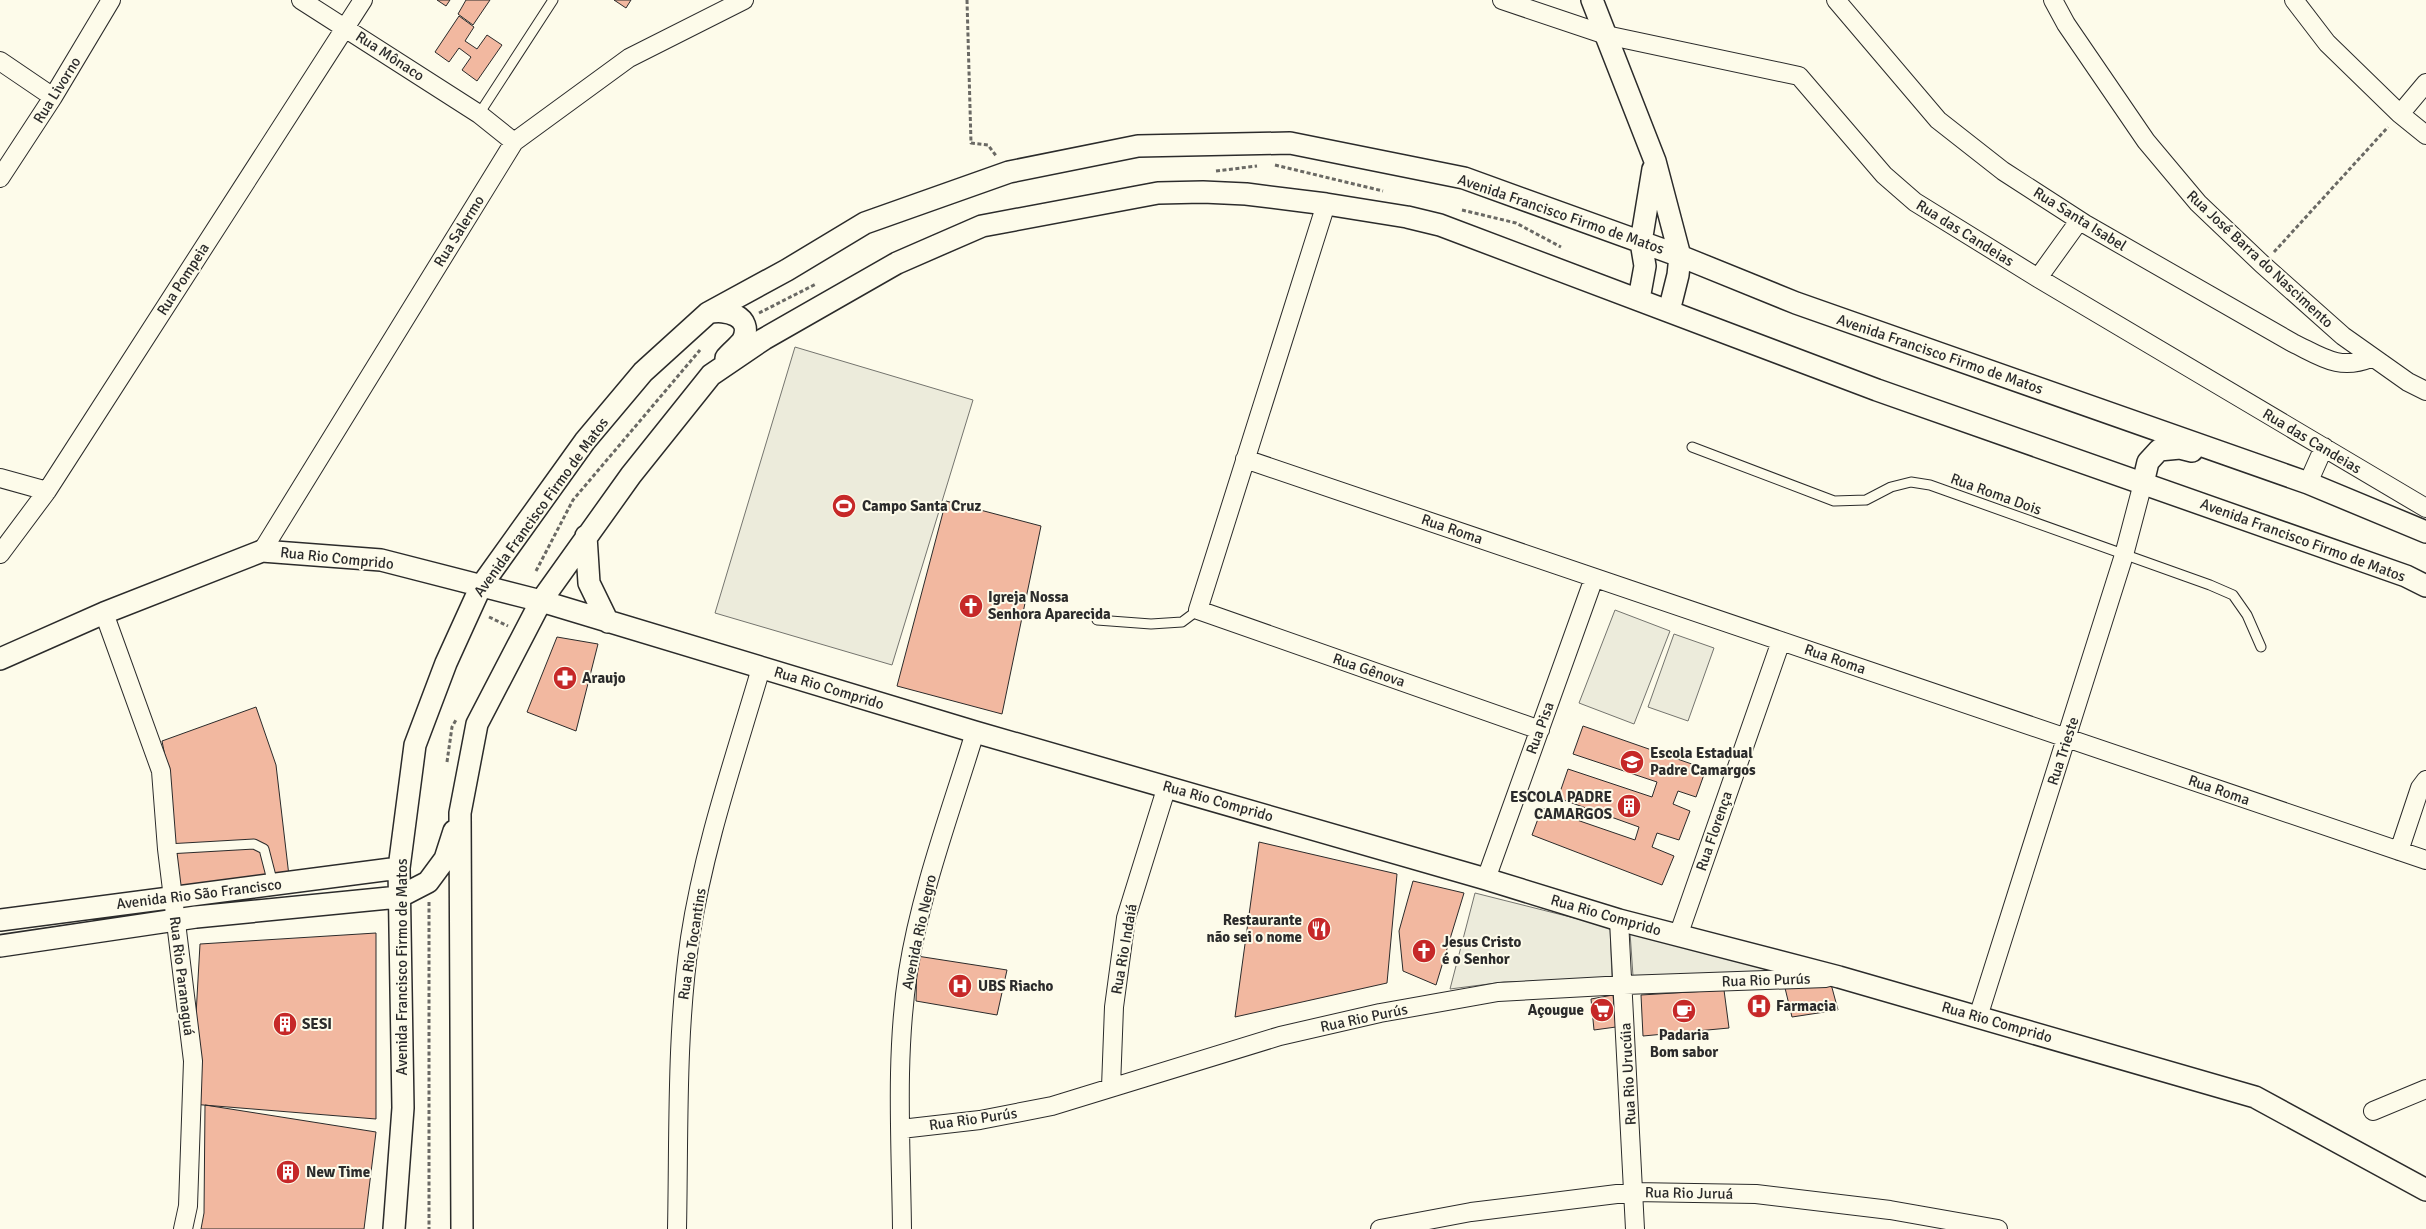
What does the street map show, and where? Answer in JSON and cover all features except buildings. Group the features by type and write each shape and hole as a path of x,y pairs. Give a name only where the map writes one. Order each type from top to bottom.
{"street":[{"name":"Rua Livorno","path":"0,178 53,97 111,0"},
{"name":"Rua Mônaco","path":"301,0 479,114 514,142"},
{"name":"Rua Pompeia","path":"0,554 47,491 363,0"},
{"name":"Rua Salermo","path":"262,551 514,142 629,58 744,0"},
{"name":"Rua das Candeias","path":"1502,0 1606,35 1799,76 1884,175 1915,202 2038,278 2426,508"},
{"path":"1592,0 1655,161 1680,256 1678,275 1669,311"},
{"name":"Rua Santa Isabel","path":"1836,0 1938,120 2003,171 2079,221 2293,343 2328,360 2343,364 2356,364 2371,358"},
{"name":"Rua José Barra do Nascimento","path":"2053,0 2066,24 2146,141 2198,203 2262,264 2343,336 2371,358 2408,382 2426,391"},
{"path":"2294,0 2327,43 2400,114 2426,135"},
{"path":"0,61 53,97"},
{"path":"2400,114 2426,83"},
{"name":"Avenida Francisco Firmo de Matos","path":"394,1229 404,1108 399,868 415,746 446,663 481,586 585,441 643,372 708,313 787,270 865,223 1009,172 1138,146 1290,143 1464,178 1680,256 1796,303 2251,465 2308,483 2426,532"},
{"path":"1639,300 1645,266 1641,242 1655,161"},
{"name":"Avenida Francisco Firmo de Matos","path":"462,1229 460,813 478,724 515,629 532,599 586,536 631,475 711,375 764,339 897,263 982,226 1158,193 1246,194 1326,204 1407,217 1440,225 1877,390 2406,576 2426,586"},
{"path":"1198,610 1326,204"},
{"path":"2038,278 2079,221"},
{"path":"708,313 728,312 739,317 745,328 742,340 711,375"},
{"path":"2308,483 2324,447"},
{"path":"2143,483 2148,462 2158,450 2180,448 2251,465"},
{"name":"Rua Roma","path":"1245,459 2426,860"},
{"path":"0,478 47,491"},
{"name":"Rua Trieste","path":"1978,1016 2124,555 2143,483"},
{"path":"586,536 588,583 608,622"},
{"name":"Rua Rio Comprido","path":"0,659 104,613 262,551 381,560 532,599 975,732 1486,879 1618,920 1839,977 2255,1097 2426,1190"},
{"name":"Rua Pisa","path":"1486,879 1594,578"},
{"name":"Rua Gênova","path":"1198,610 1540,730"},
{"name":"Rua Rio Paranaguá","path":"104,613 161,771 172,898 193,1061 188,1206 183,1229"},
{"name":"Rua Florença","path":"1678,936 1781,641"},
{"name":"Rua Rio Tocantins","path":"677,1229 680,1027 690,938 710,843 761,668"},
{"name":"Avenida Rio Negro","path":"902,1229 901,1040 908,971 929,880 975,732"},
{"path":"2399,851 2420,788 2426,780"},
{"name":"Rua Rio Indaiá","path":"1111,1086 1114,1007 1126,918 1167,786"},
{"path":"399,897 428,882 445,859 460,813"},
{"name":"Avenida Rio São Francisco","path":"0,920 399,868"},
{"name":"Avenida Rio São Francisco","path":"0,946 175,920 399,897"},
{"name":"Rua Rio Urucúia","path":"1618,920 1624,985 1635,1229"},
{"name":"Rua Rio Purús","path":"901,1129 980,1120 1052,1106 1111,1086 1280,1036 1380,1013 1498,992 1839,977"},
{"path":"2373,1111 2426,1089"},
{"name":"Rua Rio Juruá","path":"1380,1229 1471,1212 1633,1192 1756,1194 1890,1210 1998,1229"}],"lane":[{"path":"479,114 552,0"},
{"name":"Rua Roma Dois","path":"1692,447 1834,501 1866,500 1891,486 1911,482 1930,485 2210,584 2233,595 2247,615 2261,647"},
{"path":"1097,620 1151,624 1182,622 1198,610"},
{"path":"167,849 254,844 264,849 273,884"}],"path":[{"path":"967,0 972,143 988,146 1009,172"},
{"path":"2262,264 2400,114"},
{"path":"1270,164 1384,191"},
{"path":"1213,172 1261,165"},
{"path":"1459,209 1516,223 1566,250"},
{"path":"742,321 821,281"},
{"path":"502,634 515,629 532,599 574,500 704,344"},
{"path":"471,609 515,629"},
{"path":"447,764 452,727 457,718"},
{"path":"429,1229 429,895 432,876"}],"shaded area":[{"name":"Campo Santa Cruz","path":"795,347 973,400 892,665 715,613"},
{"path":"1615,610 1670,631 1634,724 1579,703"},
{"path":"1674,634 1714,648 1688,721 1648,707"},
{"path":"1475,893 1610,927 1612,979 1504,982 1450,989"},
{"path":"1630,932 1779,973 1633,976"}],"place":[{"name":"Campo Santa Cruz","path":"844,506"},
{"name":"Igreja Nossa Senhora Aparecida","path":"971,606"},
{"name":"Araujo","path":"565,678"},
{"name":"Escola Estadual Padre Camargos","path":"1632,762"},
{"name":"ESCOLA PADRE CAMARGOS","path":"1629,806"},
{"name":"Restaurante não sei o nome","path":"1319,929"},
{"name":"Jesus Cristo é o Senhor","path":"1424,951"},
{"name":"UBS Riacho","path":"960,986"},
{"name":"Farmacia","path":"1759,1006"},
{"name":"Açougue","path":"1602,1010"},
{"name":"Padaria Bom sabor","path":"1684,1011"},
{"name":"SESI","path":"285,1024"},
{"name":"New Time","path":"288,1172"}]}
